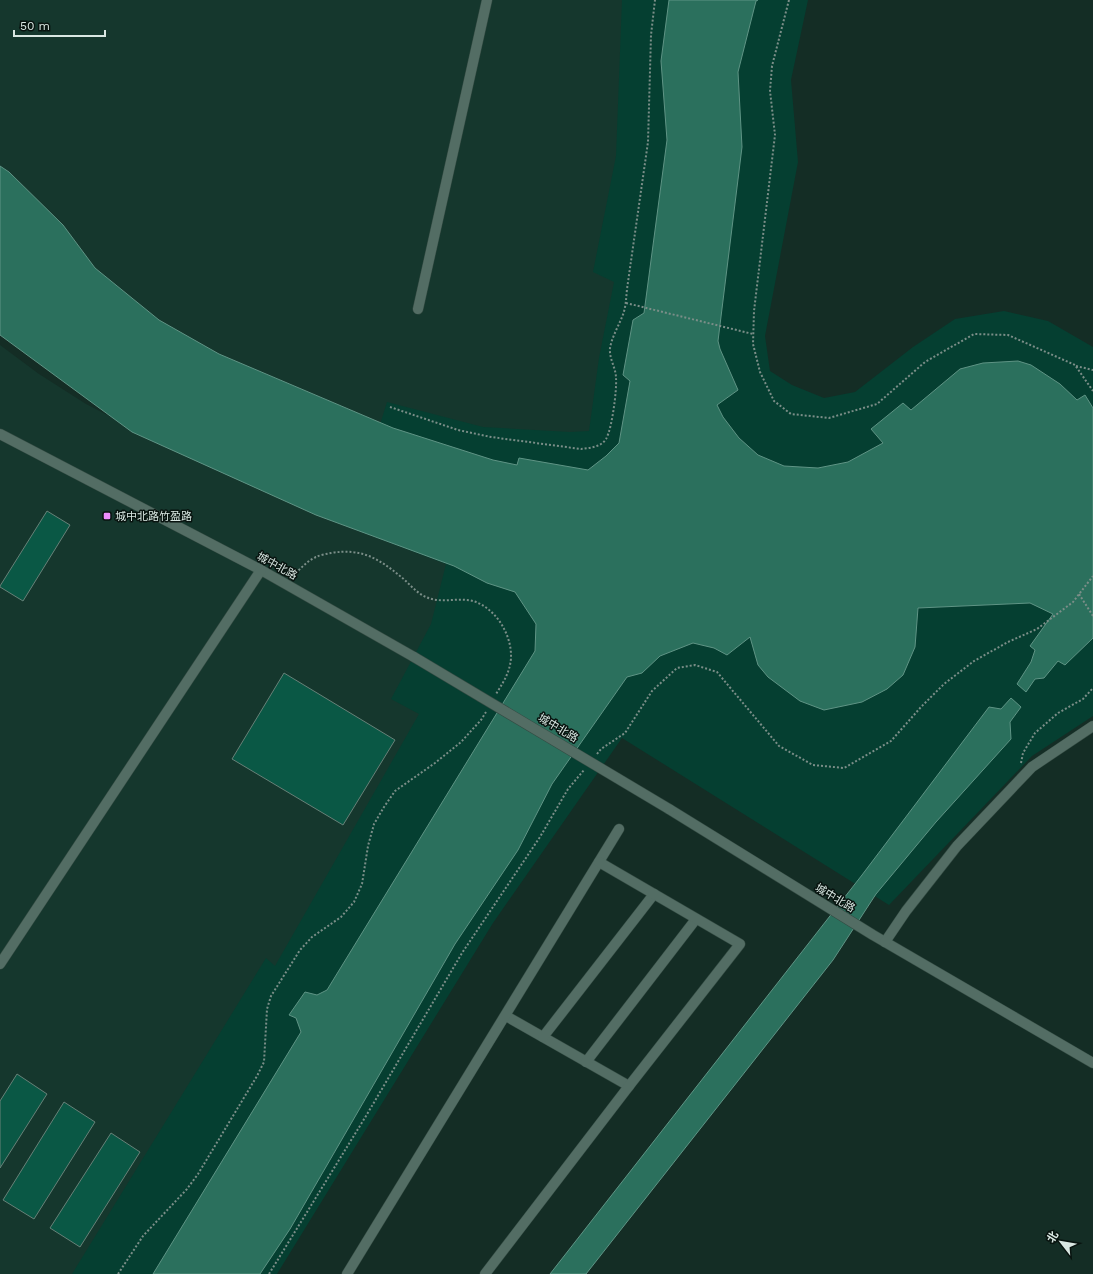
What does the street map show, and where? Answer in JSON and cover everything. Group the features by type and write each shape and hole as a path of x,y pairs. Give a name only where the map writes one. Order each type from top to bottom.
{"street":[{"path":"418,309 487,0"},
{"name":"城中北路","path":"0,434 261,570 414,657 669,808 885,942 1093,1063"},
{"path":"0,964 261,570"},
{"path":"885,942 906,911 957,846 1032,767 1093,726"},
{"path":"346,1274 619,830"},
{"path":"485,1274 740,944 599,862"},
{"path":"543,1037 654,894"},
{"path":"586,1062 696,919"},
{"path":"506,1016 629,1086"}],"path":[{"path":"390,407 458,430 491,436 581,449 595,448 606,440 616,392 616,377 610,349 626,303 648,142 651,35 654,0"},
{"path":"789,0 772,66 770,91 775,136 754,311 753,334 753,344 760,372 774,401 791,414 829,418 877,404 926,362 974,334 1008,335 1075,365 1093,370"},
{"path":"626,303 753,334"},
{"path":"1075,365 1093,392"},
{"path":"286,584 305,565 317,556 336,552 358,552 378,559 427,598 432,600 461,599 474,601 486,608 498,619 511,645 511,659 507,676 496,695"},
{"path":"1037,629 1073,602 1093,576"},
{"path":"1079,594 1093,616"},
{"path":"1016,784 1023,753 1036,733 1058,713 1083,699 1093,688"},
{"path":"118,1274 143,1236 187,1189 198,1174 258,1076 264,1062 267,1009 271,996 300,950 312,937 341,917 354,902 362,884 368,846 374,824 384,807 396,791 461,742 481,720 489,708"}],"shaded area":[{"path":"0,0 669,0 619,443 393,428 219,354 159,320 95,268 63,225 9,172 0,166"},
{"path":"622,0 808,0 791,80 798,162 765,336 770,371 792,385 824,398 855,392 913,347 955,319 1004,311 1048,321 1093,347 1093,716 1032,756 889,905 622,738 493,923 277,1274 72,1274 266,958 275,966 419,714 391,699 431,624 446,564 348,527 387,402 483,427 570,432 589,431 599,358 614,282 593,272 616,156"},
{"path":"669,0 758,0 756,1 738,72 742,147 718,341 738,390 717,405 723,417 739,438 758,455 784,466 818,468 848,462 883,443 871,429 903,403 911,410 960,369 983,363 1018,361 1031,365 1060,384 1077,400 1085,395 1093,408 1093,638 1065,665 1058,661 1044,678 1035,679 1026,692 1017,684 1031,662 1035,650 1030,646 1053,614 1030,603 918,608 915,647 903,675 887,689 862,702 824,710 800,701 768,677 758,665 750,637 727,655 714,648 693,643 660,656 642,673 627,677 552,784 518,850 455,944 290,1229 260,1274 153,1274 301,1032 296,1018 289,1015 305,992 317,995 327,990 535,651 536,624 515,592 487,583 454,566 316,515 132,432 0,335 0,166 9,172 63,225 95,268 159,320 219,354 393,428 493,460 517,465 519,458 588,470 606,456 619,443 630,381 623,375 633,320 644,313 667,140 661,61"},
{"path":"0,345 39,374 86,404 185,455 316,515 454,566 487,583 153,1274 0,1274"},
{"path":"1011,698 1021,707 1010,722 1011,739 936,822 876,894 833,960 586,1274 550,1274 862,875 989,707 1001,709"}],"building":[{"path":"47,511 70,525 23,601 0,586"},
{"path":"284,673 395,740 343,825 232,759"},
{"path":"17,1074 47,1094 0,1168 0,1101"},
{"path":"64,1102 95,1122 34,1219 3,1200"},
{"path":"111,1133 140,1152 80,1247 50,1228"}],"place":[{"name":"城中北路竹盈路","path":"107,516"}]}
